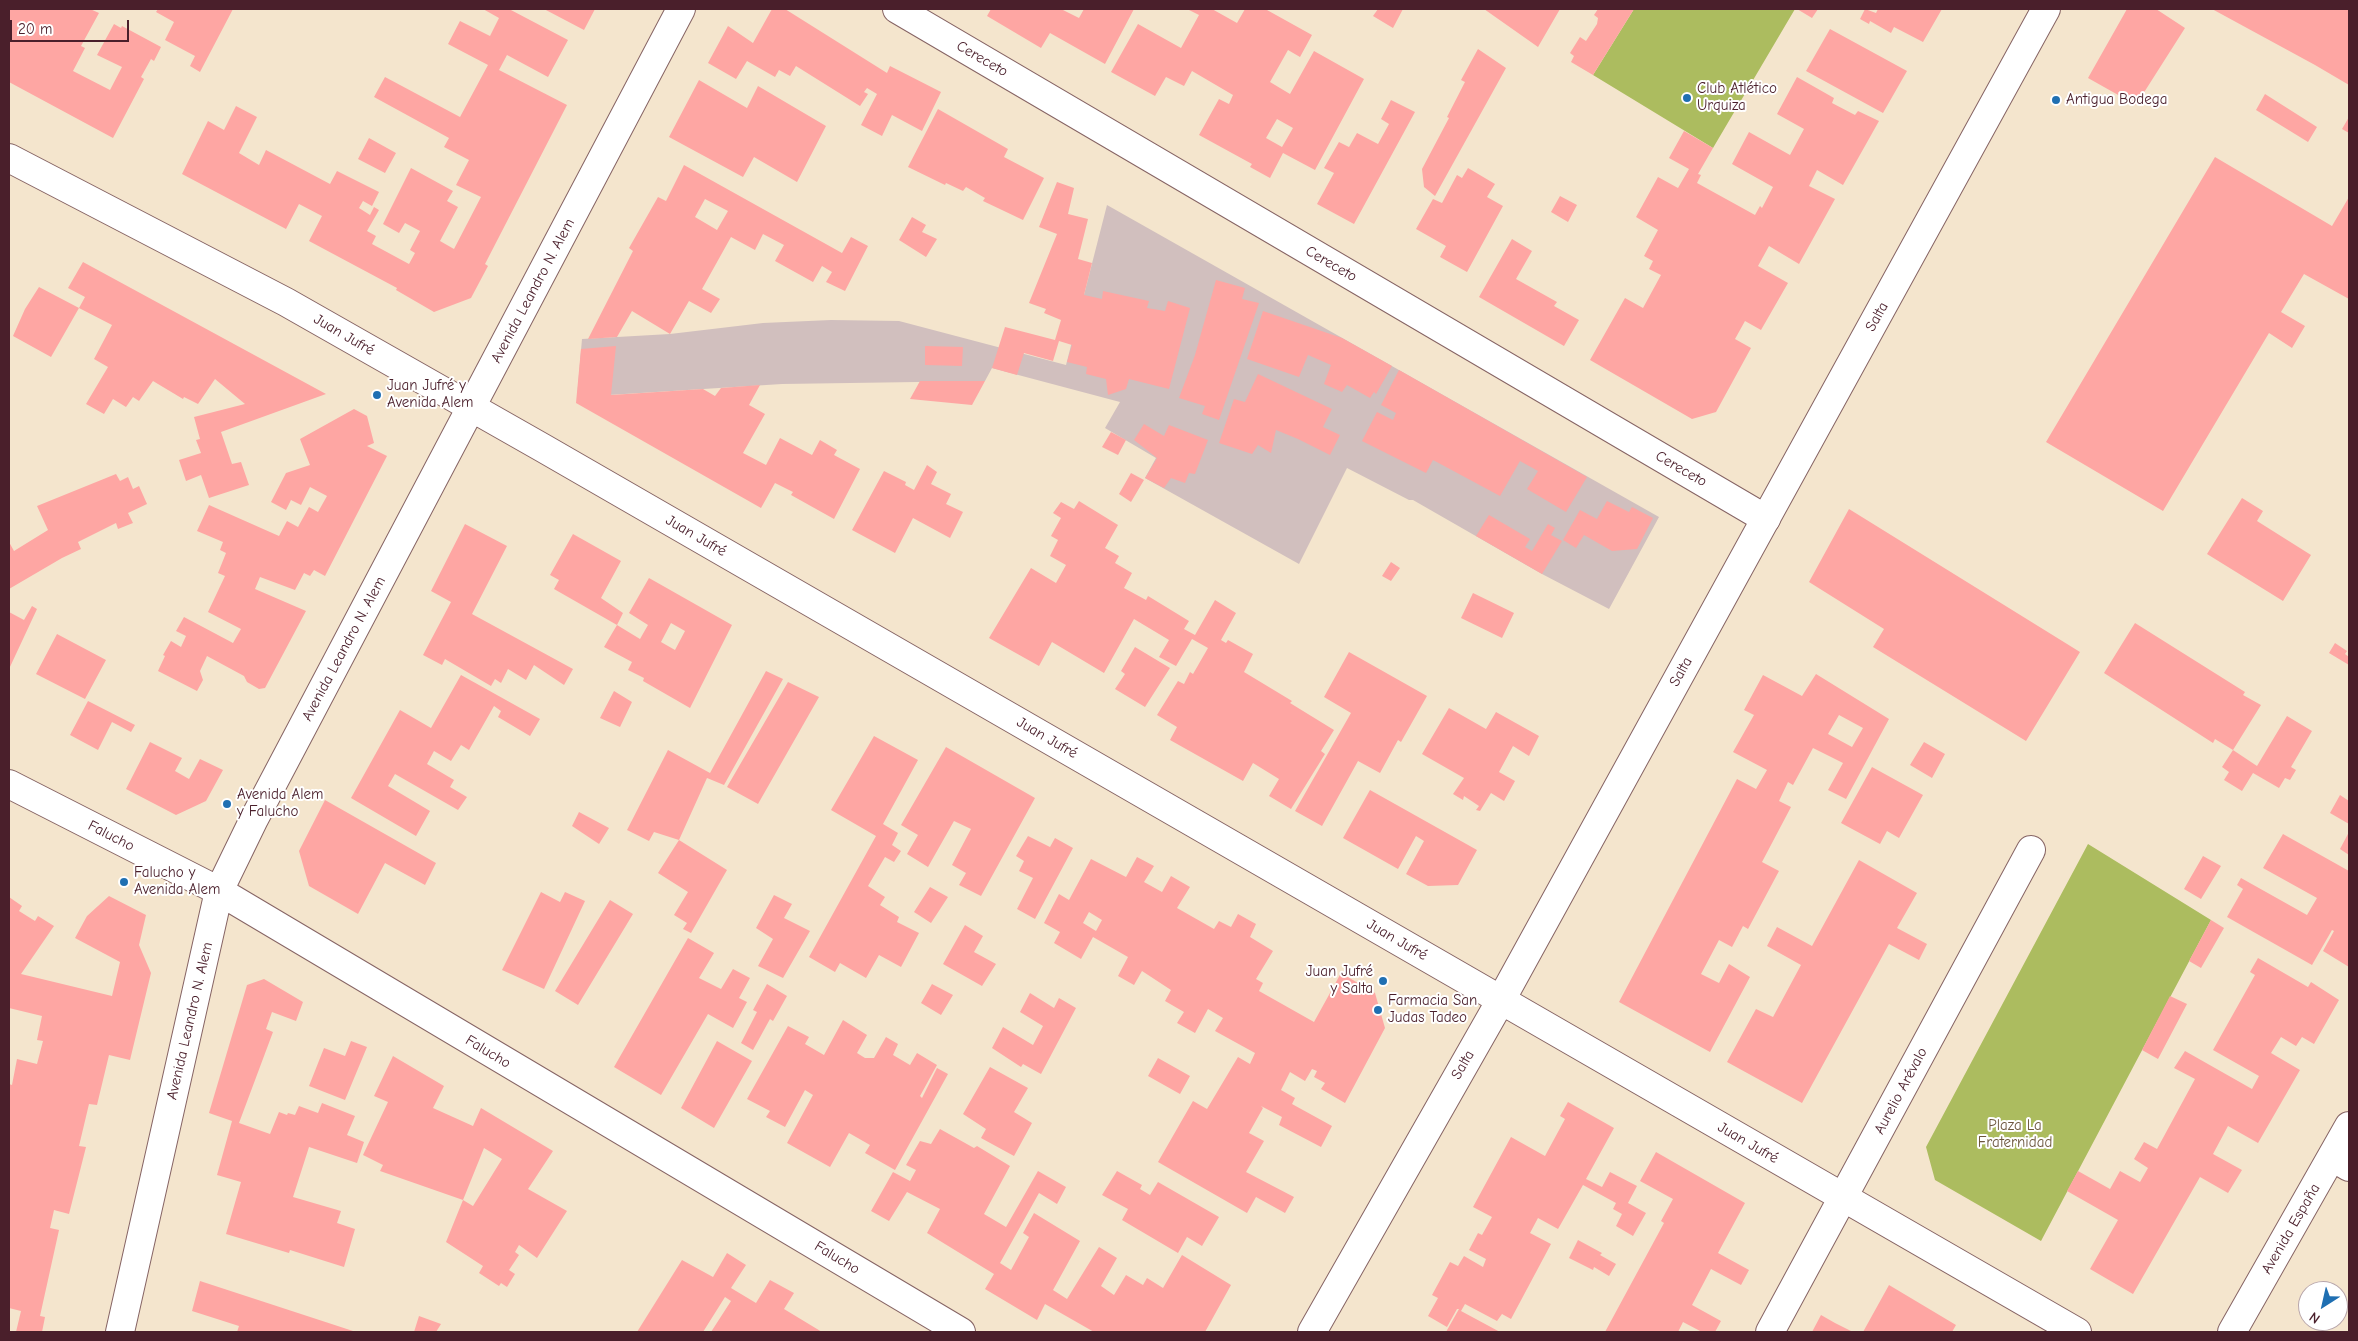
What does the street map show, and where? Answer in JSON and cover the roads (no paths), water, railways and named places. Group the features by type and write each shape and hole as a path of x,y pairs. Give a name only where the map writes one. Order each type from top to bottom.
{"street":[{"name":"Avenida Leandro N. Alem","path":"120,1332 219,892 254,819 682,9"},
{"name":"Cereceto","path":"897,9 1766,519"},
{"name":"Salta","path":"1312,1332 1501,1000 2046,9"},
{"name":"Juan Jufré","path":"9,158 286,302 552,453 2077,1332"},
{"name":"Falucho","path":"9,784 219,892 961,1332"},
{"name":"Aurelio Arévalo","path":"1770,1332 2031,850"},
{"name":"Avenida España","path":"2232,1332 2341,1162 2349,1126"}],"place":[{"name":"Club Atlético Urquiza","path":"1687,98"},
{"name":"Antigua Bodega","path":"2056,100"},
{"name":"Juan Jufré y Avenida Alem","path":"377,395"},
{"name":"Avenida Alem y Falucho","path":"227,804"},
{"name":"Falucho y Avenida Alem","path":"124,882"},
{"name":"Juan Jufré y Salta","path":"1383,981"},
{"name":"Farmacia San Judas Tadeo","path":"1378,1010"}],"park label":[{"name":"Plaza La Fraternidad","path":"2015,1134"}]}
